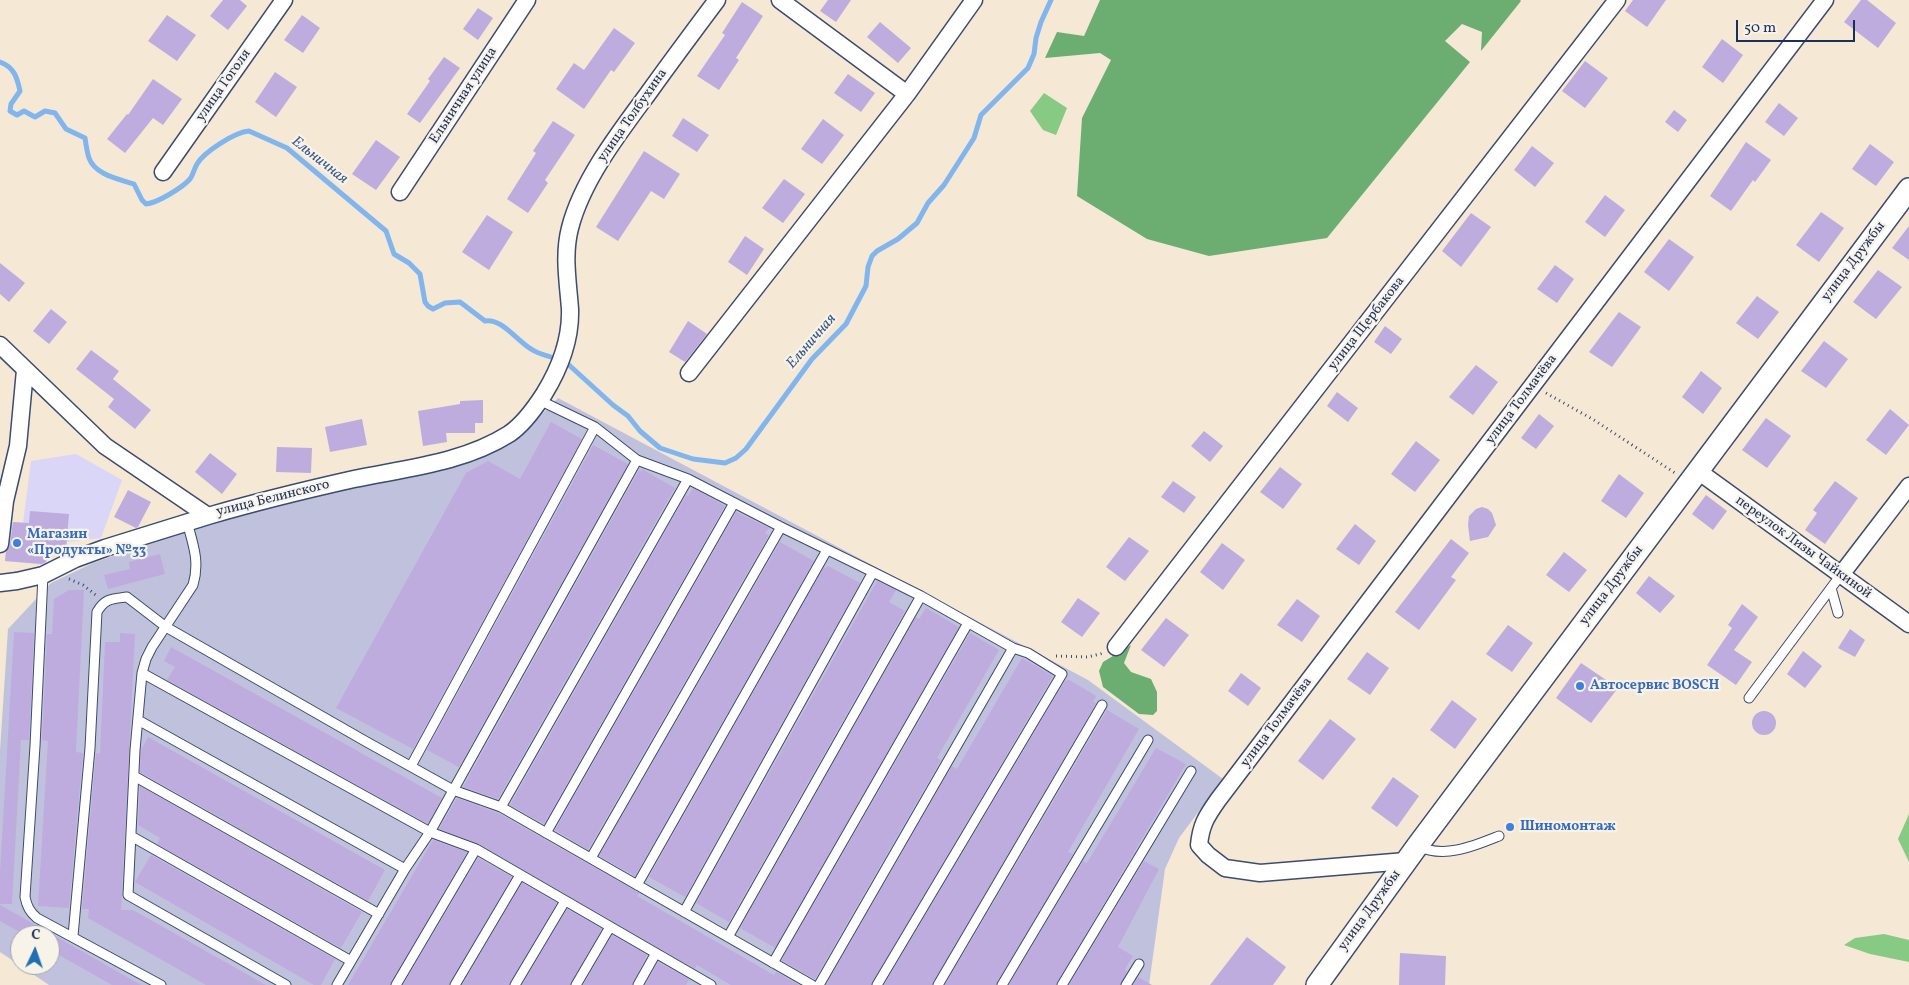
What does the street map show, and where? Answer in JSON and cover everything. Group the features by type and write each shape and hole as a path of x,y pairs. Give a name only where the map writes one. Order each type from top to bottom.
{"street":[{"name":"улица Гоголя","path":"163,172 284,0"},
{"name":"Ельничная улица","path":"400,192 527,0"},
{"name":"улица Толбухина","path":"561,361 566,346 570,312 567,245 576,210 609,146 717,0"},
{"path":"780,0 907,94"},
{"path":"689,373 907,94 974,0"},
{"name":"улица Щербакова","path":"1116,647 1617,0"},
{"name":"улица Толмачёва","path":"1412,853 1260,873 1225,868 1208,855 1199,845 1203,822 1218,800 1825,0"},
{"name":"улица Дружбы","path":"1317,985 1412,853 1909,188"},
{"name":"улица Белинского","path":"0,345 105,446 208,516 308,490 445,461 467,454 512,432 524,421 550,384 561,361"},
{"path":"0,544 5,501 18,446 25,370"},
{"name":"переулок Лизы Чайкиной","path":"1693,477 1836,582 1909,624"},
{"path":"1836,582 1909,486"},
{"path":"0,583 17,581 46,573 75,559 105,548 208,516"}],"lane":[{"path":"540,400 595,426 637,460 688,479 921,596 1013,648 1028,653 1062,674 877,985"},
{"path":"412,766 595,426"},
{"path":"338,985 405,869 430,832 637,460"},
{"path":"500,807 688,479"},
{"path":"546,832 734,503"},
{"path":"187,522 195,550 197,568 192,585 152,647 142,673 135,750 128,895 286,985"},
{"path":"590,858 781,527"},
{"path":"637,885 827,550"},
{"path":"684,912 873,572"},
{"path":"46,573 25,898 27,905 38,918 161,985"},
{"path":"1836,582 1838,613"},
{"path":"1749,698 1836,582"},
{"path":"73,936 90,748 97,612 102,604 108,600 127,596 166,627 365,741 453,790 500,807 546,832 812,985"},
{"path":"728,937 921,596"},
{"path":"773,963 968,623"},
{"path":"819,985 1013,648"},
{"path":"142,673 430,832 476,849 656,953 700,982 711,985"},
{"path":"938,985 1102,706"},
{"path":"138,720 405,869"},
{"path":"1002,985 1148,740"},
{"path":"1062,985 1191,772"},
{"path":"134,776 378,914"},
{"path":"131,836 351,961"},
{"path":"1412,853 1425,849 1440,852 1472,847 1499,836"},
{"path":"396,985 476,849"},
{"path":"455,985 520,874"},
{"path":"515,985 565,901"},
{"path":"576,985 610,926"},
{"path":"638,985 656,953"},
{"path":"1126,985 1139,964"}],"path":[{"path":"1532,387 1565,402 1693,477"},
{"path":"46,573 82,585 98,596 108,600"},
{"path":"1056,656 1088,657 1116,647"}],"shaded area":[{"path":"558,398 1088,680 1223,779 1179,838 1165,869 1149,985 49,985 34,975 60,975 60,925 10,925 10,959 0,952 0,750 8,629 51,583 93,563 199,526 269,506 446,469 490,454 517,439"},
{"path":"76,454 122,480 101,538 67,542 66,549 47,548 46,565 5,561 9,522 23,523 31,461"}],"green space":[{"path":"1100,0 1521,1 1481,51 1482,32 1462,24 1445,41 1470,62 1327,238 1209,256 1147,239 1077,196 1082,118 1111,60 1100,53 1045,58 1057,32 1084,36"},
{"path":"1044,93 1067,108 1056,135 1043,130 1030,111"},
{"path":"1131,645 1124,663 1131,672 1151,679 1157,692 1157,711 1153,715 1139,714 1103,687 1099,671 1103,662"},
{"path":"1909,814 1909,862 1898,839"},
{"path":"1884,934 1909,940 1909,962 1870,954 1844,945 1855,938"}],"building":[{"path":"223,0 240,0 247,6 228,30 210,16"},
{"path":"828,0 851,0 836,22 820,11"},
{"path":"1633,0 1666,0 1647,27 1625,11"},
{"path":"1861,0 1867,0 1896,23 1878,48 1844,22"},
{"path":"742,2 763,16 736,58 739,60 719,90 697,76 725,35 722,33"},
{"path":"478,8 493,18 478,40 463,29"},
{"path":"167,15 196,35 177,61 148,41"},
{"path":"302,15 320,28 303,53 284,40"},
{"path":"880,22 911,48 898,63 867,37"},
{"path":"614,28 635,43 614,72 611,70 584,109 556,89 574,63 584,70"},
{"path":"1722,39 1743,55 1723,83 1702,67"},
{"path":"444,57 460,68 420,123 407,114"},
{"path":"1585,61 1608,78 1585,108 1562,91"},
{"path":"275,72 297,87 276,117 255,102"},
{"path":"848,74 875,93 861,112 834,93"},
{"path":"153,79 182,99 163,125 153,118 125,153 107,139 128,115"},
{"path":"1779,103 1798,118 1784,136 1765,122"},
{"path":"1674,110 1687,120 1678,132 1665,122"},
{"path":"683,118 709,135 697,152 672,136"},
{"path":"823,119 844,135 822,164 801,149"},
{"path":"553,121 575,135 545,180 548,183 528,213 507,199 536,153 533,151"},
{"path":"376,140 400,157 376,190 352,174"},
{"path":"1746,142 1771,160 1755,182 1753,180 1731,211 1710,196"},
{"path":"1870,144 1894,162 1876,186 1852,169"},
{"path":"1532,146 1554,163 1535,187 1514,170"},
{"path":"644,151 680,174 664,199 651,191 618,241 596,227"},
{"path":"784,179 805,194 783,223 762,208"},
{"path":"1605,195 1625,210 1605,237 1585,222"},
{"path":"1821,212 1844,228 1819,262 1796,245"},
{"path":"1471,213 1491,227 1461,267 1442,251"},
{"path":"487,215 513,232 489,270 462,252"},
{"path":"1909,226 1909,260 1892,248"},
{"path":"745,236 764,249 747,275 728,262"},
{"path":"1669,239 1694,257 1669,291 1644,272"},
{"path":"0,263 25,283 9,302 0,294"},
{"path":"1555,265 1574,279 1557,303 1537,289"},
{"path":"1878,270 1902,287 1876,319 1853,302"},
{"path":"1757,296 1779,312 1758,339 1736,323"},
{"path":"51,309 67,322 49,344 33,331"},
{"path":"1619,312 1641,327 1612,367 1589,352"},
{"path":"688,321 707,334 685,362 669,352"},
{"path":"1385,326 1402,339 1391,354 1374,342"},
{"path":"1824,341 1848,359 1826,388 1801,371"},
{"path":"91,350 119,371 113,379 151,410 135,429 108,407 114,399 76,369"},
{"path":"1476,365 1498,382 1473,415 1449,397"},
{"path":"1701,371 1722,388 1703,414 1682,397"},
{"path":"1337,392 1358,408 1348,422 1327,406"},
{"path":"483,400 483,423 475,423 475,433 446,433 447,442 423,446 418,411 460,404 460,401"},
{"path":"1890,409 1909,425 1886,455 1866,440"},
{"path":"1539,414 1554,426 1536,449 1521,438"},
{"path":"1766,418 1791,436 1767,468 1742,450"},
{"path":"362,419 367,445 330,452 325,427"},
{"path":"551,422 582,439 413,749 336,708 466,473 488,461 520,479"},
{"path":"1204,431 1223,446 1210,462 1191,446"},
{"path":"1416,441 1440,460 1415,492 1391,474"},
{"path":"593,445 628,464 459,767 427,750"},
{"path":"277,447 312,448 311,473 276,472"},
{"path":"210,453 237,474 222,494 195,472"},
{"path":"1280,467 1302,484 1283,509 1260,492"},
{"path":"642,469 675,488 498,799 463,787 639,470 641,471"},
{"path":"1619,474 1644,493 1626,518 1601,501"},
{"path":"1173,481 1196,497 1184,513 1161,497"},
{"path":"1835,481 1858,498 1825,544 1805,530 1817,513 1813,510"},
{"path":"693,488 725,506 544,824 510,805 686,495 688,496"},
{"path":"128,490 151,502 136,528 114,517"},
{"path":"1706,495 1727,511 1713,530 1692,514"},
{"path":"1482,507 1492,513 1496,525 1488,537 1470,541 1469,516 1476,509"},
{"path":"30,511 69,514 66,549 47,548 46,562 42,564 5,561 6,551 10,545 13,522 29,523"},
{"path":"736,512 769,528 765,533 769,535 588,850 555,830"},
{"path":"1355,524 1376,541 1359,565 1336,549"},
{"path":"1129,537 1149,551 1125,581 1106,567"},
{"path":"1451,539 1469,553 1451,577 1456,580 1419,630 1395,612"},
{"path":"780,542 814,561 635,876 599,856"},
{"path":"1222,543 1245,560 1223,590 1200,572"},
{"path":"1564,552 1587,570 1569,592 1546,575"},
{"path":"160,554 165,574 108,589 104,575 130,569 129,562"},
{"path":"828,566 860,583 685,897 649,877 824,567"},
{"path":"1649,576 1675,596 1660,613 1636,593"},
{"path":"877,581 896,590 889,602 905,611 729,922 696,903"},
{"path":"69,590 84,590 76,752 83,753 69,908 38,906 48,741 42,740 47,634 52,634 54,599"},
{"path":"1078,598 1100,613 1082,637 1061,622"},
{"path":"1297,599 1320,616 1302,642 1277,625"},
{"path":"1742,604 1758,617 1734,650 1752,662 1736,685 1707,665 1732,628 1728,625"},
{"path":"926,608 959,627 775,948 740,928 916,617 919,619"},
{"path":"1166,618 1189,635 1164,667 1141,650"},
{"path":"1508,625 1533,643 1512,672 1486,654"},
{"path":"1850,629 1865,640 1855,657 1838,648"},
{"path":"14,632 34,633 29,740 21,740 12,904 0,904 0,873"},
{"path":"120,633 135,634 121,910 133,910 266,985 206,985 88,918 89,909 82,909 96,753 100,754 105,642 120,642"},
{"path":"970,633 999,650 937,758 941,760 815,979 782,961 785,954"},
{"path":"171,647 442,798 428,824 167,680 175,667 164,661"},
{"path":"1803,651 1822,666 1805,688 1787,674"},
{"path":"1367,652 1389,668 1370,695 1347,679"},
{"path":"1022,658 1053,676 871,985 826,985 952,766 957,769"},
{"path":"1581,663 1618,688 1591,723 1556,698"},
{"path":"1241,673 1261,688 1248,706 1228,691"},
{"path":"1068,679 1096,696 1093,702 1096,703 932,985 884,985 1065,681"},
{"path":"1452,700 1477,719 1455,749 1430,730"},
{"path":"1107,710 1139,729 1068,852 1073,854 996,985 945,985"},
{"path":"1764,711 1772,715 1776,723 1772,731 1764,735 1756,731 1752,723 1756,715"},
{"path":"1330,719 1356,739 1323,780 1298,761"},
{"path":"148,737 385,870 368,901 140,772 141,750"},
{"path":"1156,748 1186,764 1056,985 1009,985 1083,861 1087,863"},
{"path":"1393,777 1419,796 1397,827 1371,808"},
{"path":"140,786 362,912 341,948 157,844 160,838 138,825"},
{"path":"457,798 498,813 639,893 637,896 774,975 776,972 799,985 731,985 697,965 695,969 479,844 439,829"},
{"path":"433,840 467,852 390,985 348,985"},
{"path":"151,855 335,959 321,985 314,985 135,882"},
{"path":"478,858 512,877 449,985 403,985"},
{"path":"1144,861 1159,869 1118,947 1133,956 1125,969 1127,971 1120,985 1069,985"},
{"path":"522,883 557,903 509,985 462,985"},
{"path":"0,905 35,925 10,925 10,927 0,921"},
{"path":"567,909 602,929 570,985 522,985"},
{"path":"612,935 647,955 632,985 583,985"},
{"path":"1247,937 1286,967 1273,985 1210,985"},
{"path":"60,939 141,985 112,985 60,956"},
{"path":"1400,953 1446,956 1445,985 1399,985"},
{"path":"658,962 689,979 686,985 645,985"},
{"path":"1138,977 1152,985 1133,985"}],"waterway":[{"name":"Ельничная","path":"569,365 628,416 640,431 660,448 693,459 725,463 736,458 746,449 812,359 846,324 866,286 868,267 872,256 898,239 917,223 928,203 944,185 974,138 981,115 1028,68 1034,54 1041,22 1051,0"},
{"name":"Ельничная","path":"0,62 12,70 18,81 20,91 11,104 10,111 17,115 24,111 35,117 45,111 55,113 66,129 85,138 89,158 96,169 108,176 134,184 146,204 163,198 181,187 190,179 197,164 206,154 220,143 243,132 249,131 287,148 386,231 394,254 409,263 420,274 425,302 428,306 433,309 445,303 460,302 485,321 491,321 503,326 534,351 554,358"}],"place":[{"name":"Магазин «Продукты» №33","path":"17,543"},
{"name":"Автосервис BOSCH","path":"1580,686"},
{"name":"Шиномонтаж","path":"1510,827"}]}
